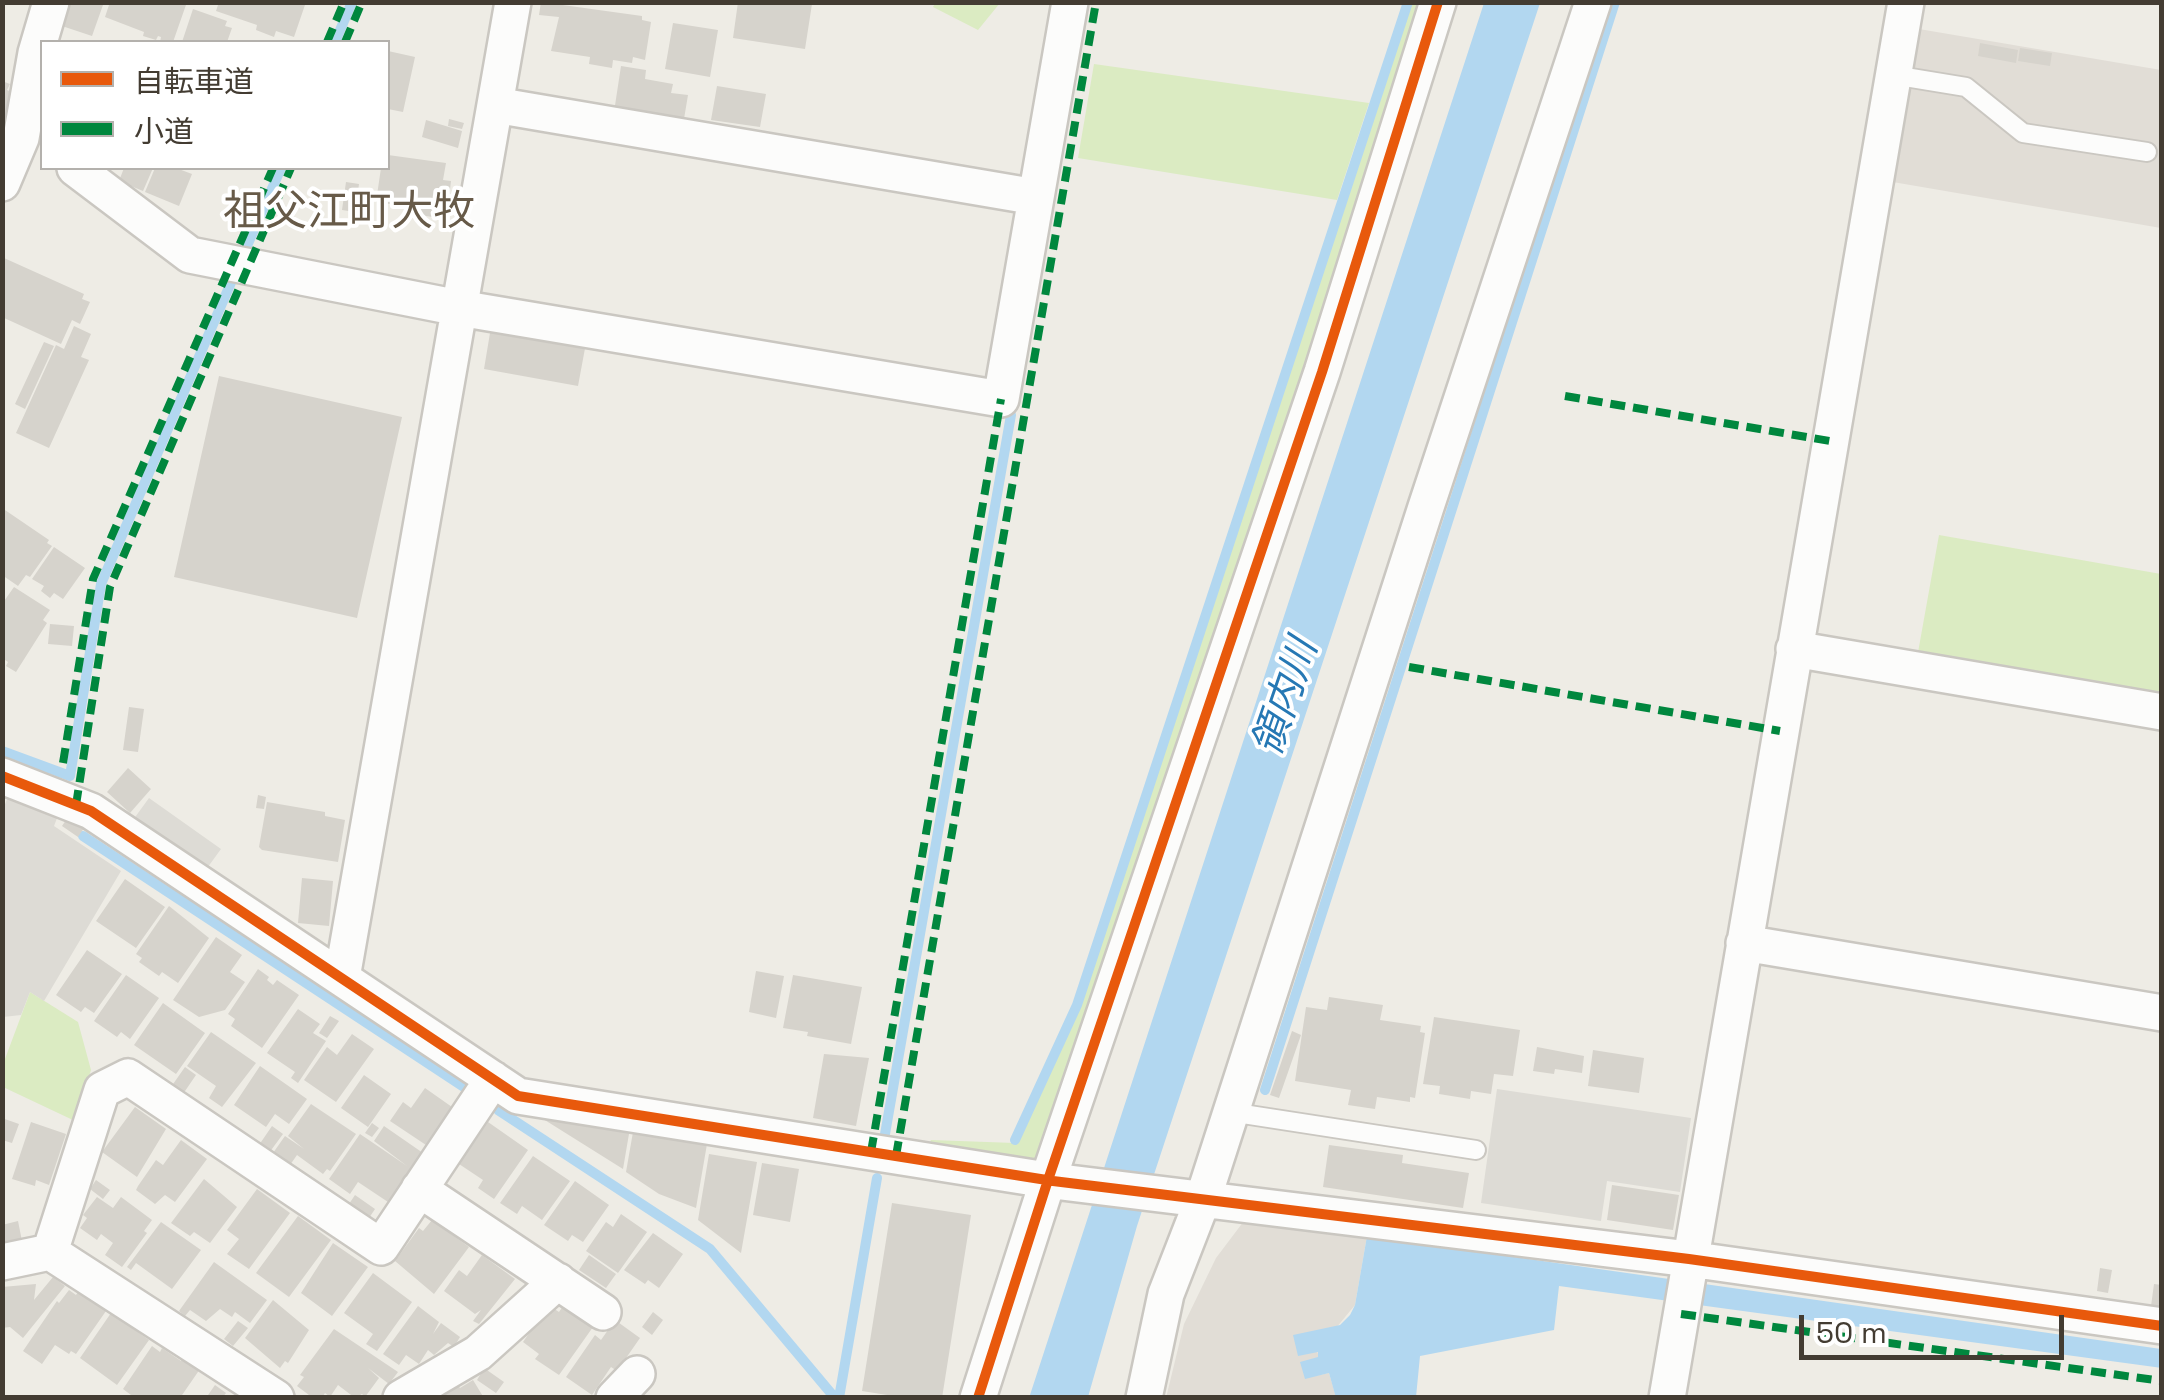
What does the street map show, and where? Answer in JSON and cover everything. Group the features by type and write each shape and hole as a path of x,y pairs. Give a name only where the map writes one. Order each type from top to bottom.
{"street":[{"path":"40,40 52,2"},
{"path":"342,978 512,2"},
{"path":"77,170 190,255 459,308 1001,400 1070,2"},
{"path":"978,1398 1322,372 1438,2"},
{"path":"1144,1398 1166,1294 1196,1198 1230,1112 1593,2"},
{"path":"1667,1398 1906,2"},
{"path":"2,183 32,143 40,40"},
{"path":"494,105 1036,197"},
{"path":"1794,649 2162,712"},
{"path":"2,776 90,811 518,1096 1051,1181 1196,1198 1686,1282 2162,1326"},
{"path":"1744,943 2162,1012"},
{"path":"50,1252 102,1090 128,1077 381,1248 493,1079"},
{"path":"419,1189 603,1312"},
{"path":"2,1262 50,1252 276,1398"},
{"path":"401,1398 478,1353 558,1282"}],"lane":[{"path":"1893,76 1966,87 2024,133 2147,152"},
{"path":"1230,1112 1476,1150"}],"shaded area":[{"path":"1913,28 2161,70 2161,228 1887,181"},
{"path":"9,794 59,813 54,826 121,871 44,1001 30,992 21,1015 3,1017 2,812"},
{"path":"149,798 221,849 205,871 133,820"},
{"path":"1497,1089 1691,1118 1680,1192 1607,1181 1601,1221 1481,1203"},
{"path":"1247,1217 1367,1236 1355,1305 1317,1351 1319,1357 1305,1378 1329,1373 1336,1397 1166,1398 1184,1324 1216,1258"}],"green space":[{"path":"936,2 1000,3 978,30 933,7"},
{"path":"1411,3 1431,3 1047,1147 1031,1163 925,1152 931,1140 1015,1143 1079,1005"},
{"path":"1094,64 1369,103 1337,200 1078,158"},
{"path":"1939,535 2161,574 2161,701 1917,658"},
{"path":"30,992 78,1022 91,1070 75,1121 3,1087 2,1067"}],"water":[{"name":"領内川","path":"1484,3 1540,3 1137,1226 1088,1397 1029,1398"},
{"path":"1367,1236 2161,1349 2162,1368 1559,1286 1554,1330 1420,1356 1416,1397 1336,1398 1329,1373 1305,1379 1300,1362 1318,1357 1318,1352 1298,1356 1293,1335 1340,1325 1350,1315"}],"building":[{"path":"63,2 103,5 92,36 56,24"},
{"path":"110,2 187,2 174,40 143,36 144,32 105,17"},
{"path":"219,2 306,2 294,37 276,31 274,37 256,30 257,25 216,11"},
{"path":"541,2 642,16 642,20 651,22 645,60 613,60 612,68 589,64 590,57 551,51 559,17 539,15"},
{"path":"738,2 812,4 805,49 733,38"},
{"path":"193,9 227,21 225,26 232,28 228,40 183,40"},
{"path":"673,23 718,30 710,77 665,69"},
{"path":"1980,43 2018,50 2016,63 1978,56"},
{"path":"2020,48 2052,53 2050,66 2018,61"},
{"path":"390,51 415,57 403,112 390,109"},
{"path":"621,66 646,70 645,79 673,84 671,93 688,95 683,125 614,112"},
{"path":"2,81 10,84 7,90 19,95 2,134"},
{"path":"717,86 766,94 760,127 711,120"},
{"path":"449,119 464,123 462,129 448,126"},
{"path":"426,120 462,131 458,148 422,137"},
{"path":"390,155 446,163 443,180 451,181 449,199 441,198 438,218 409,213 410,207 376,202 381,170 390,170"},
{"path":"123,170 152,170 143,191 119,181"},
{"path":"154,170 192,174 179,206 145,192"},
{"path":"346,182 359,184 355,212 342,210"},
{"path":"4,258 84,294 82,299 90,302 80,324 72,320 61,344 2,317"},
{"path":"74,326 91,334 81,357 89,360 49,448 16,433 56,345 64,349"},
{"path":"491,327 586,343 578,386 484,369"},
{"path":"44,342 54,346 25,409 15,404"},
{"path":"219,376 402,417 357,618 174,577"},
{"path":"2,508 52,546 30,577 26,575 18,586 2,575"},
{"path":"54,547 85,568 63,599 54,593 50,598 41,591 44,586 32,579"},
{"path":"14,587 50,610 43,620 47,623 16,672 2,658 2,604"},
{"path":"50,624 74,626 72,646 48,644"},
{"path":"129,707 144,709 138,752 123,750"},
{"path":"128,768 151,789 130,813 107,792"},
{"path":"258,795 266,797 264,809 256,808"},
{"path":"267,802 325,812 325,816 345,820 338,862 262,850 259,847"},
{"path":"68,817 84,828 78,837 62,826"},
{"path":"302,878 333,881 329,926 298,923"},
{"path":"125,879 165,907 136,948 96,921"},
{"path":"169,906 209,938 178,983 162,972 159,976 139,962 142,958 136,954"},
{"path":"216,937 242,955 230,972 245,982 225,1010 199,1017 173,1000"},
{"path":"87,950 122,974 94,1013 85,1007 81,1012 56,995"},
{"path":"258,969 273,985 277,980 299,995 262,1048 231,1026 235,1019 228,1014"},
{"path":"756,971 784,976 776,1018 749,1012"},
{"path":"126,975 159,998 130,1039 121,1032 117,1037 94,1021"},
{"path":"793,975 862,987 851,1044 783,1028"},
{"path":"1329,997 1383,1005 1380,1020 1421,1026 1420,1032 1425,1033 1415,1098 1410,1097 1410,1102 1377,1097 1375,1109 1348,1105 1351,1090 1295,1081 1306,1007 1327,1010"},
{"path":"163,1003 205,1033 176,1074 134,1045"},
{"path":"298,1009 320,1024 313,1033 326,1041 298,1083 291,1078 295,1072 267,1053"},
{"path":"330,1016 339,1021 327,1038 319,1033"},
{"path":"1434,1017 1520,1030 1513,1076 1494,1074 1491,1094 1471,1091 1470,1099 1439,1094 1440,1086 1423,1084"},
{"path":"1292,1031 1301,1035 1279,1098 1270,1095"},
{"path":"211,1032 256,1063 222,1107 209,1098 216,1086 187,1066"},
{"path":"352,1034 374,1049 336,1102 304,1080 327,1047 337,1055"},
{"path":"1537,1047 1584,1056 1582,1073 1533,1071"},
{"path":"1593,1050 1644,1058 1639,1093 1588,1086"},
{"path":"824,1054 869,1058 856,1126 813,1118"},
{"path":"260,1066 307,1099 289,1124 275,1114 266,1127 234,1105"},
{"path":"185,1067 196,1075 183,1094 171,1087"},
{"path":"364,1075 391,1094 368,1127 341,1108"},
{"path":"425,1088 452,1107 426,1145 390,1121 403,1102 411,1108"},
{"path":"311,1104 356,1134 330,1171 327,1169 323,1174 297,1155 290,1165 273,1153 285,1136 304,1149 288,1136"},
{"path":"135,1107 166,1129 137,1177 102,1152"},
{"path":"532,1112 630,1128 623,1169"},
{"path":"2,1118 19,1124 12,1143 2,1140"},
{"path":"31,1122 66,1134 49,1185 36,1180 35,1186 12,1179"},
{"path":"488,1122 528,1150 494,1199 478,1188 483,1180 459,1164"},
{"path":"372,1123 379,1128 372,1137 365,1133"},
{"path":"272,1126 283,1134 269,1153 259,1145"},
{"path":"384,1126 423,1153 388,1202 358,1182 350,1194 329,1179 360,1134 407,1166 374,1141"},
{"path":"633,1132 707,1144 696,1208 659,1194 626,1172"},
{"path":"181,1140 207,1159 175,1202 165,1195 155,1204 136,1190 156,1160 163,1165"},
{"path":"1329,1145 1403,1155 1402,1163 1469,1173 1463,1208 1323,1187"},
{"path":"709,1154 757,1162 741,1253 698,1220"},
{"path":"533,1156 570,1181 542,1220 522,1206 517,1214 500,1203"},
{"path":"762,1163 799,1169 790,1222 753,1215"},
{"path":"204,1179 237,1207 210,1243 171,1223"},
{"path":"96,1180 110,1190 103,1199 90,1189"},
{"path":"575,1181 609,1205 583,1242 572,1235 568,1241 544,1225"},
{"path":"1612,1185 1679,1195 1673,1230 1607,1220"},
{"path":"257,1189 290,1213 249,1269 227,1254 239,1239 227,1230"},
{"path":"355,1195 375,1209 369,1218 349,1204"},
{"path":"97,1197 113,1208 121,1197 152,1220 122,1267 105,1255 113,1243 101,1234 97,1240 80,1228 87,1218 83,1215"},
{"path":"892,1203 971,1215 942,1398 906,1398 862,1391"},
{"path":"621,1214 647,1232 618,1273 586,1251 606,1222 613,1227"},
{"path":"298,1216 331,1240 289,1297 256,1273"},
{"path":"432,1220 469,1247 434,1294 395,1261 419,1228 423,1231"},
{"path":"18,1221 23,1246 2,1250 2,1225"},
{"path":"161,1222 201,1250 172,1289 136,1263 131,1270 127,1267"},
{"path":"653,1233 683,1254 659,1288 624,1270"},
{"path":"333,1243 368,1267 332,1316 301,1293"},
{"path":"482,1255 515,1279 479,1324 473,1321 481,1310 475,1314 444,1291 459,1270 467,1276"},
{"path":"589,1255 616,1274 606,1288 579,1270"},
{"path":"214,1262 267,1300 250,1323 235,1312 232,1317 220,1309 206,1321 190,1310 185,1316 179,1311"},
{"path":"2100,1268 2112,1270 2108,1293 2097,1291"},
{"path":"373,1273 412,1302 377,1351 366,1344 373,1334 344,1313"},
{"path":"53,1277 65,1286 23,1338 10,1327 2,1328 2,1287 36,1284 34,1300"},
{"path":"2154,1284 2162,1285 2162,1307 2151,1306"},
{"path":"69,1290 106,1311 76,1354 55,1345 42,1364 23,1351"},
{"path":"273,1300 309,1330 288,1363 285,1361 280,1368 245,1338"},
{"path":"418,1306 439,1322 433,1334 441,1323 460,1337 454,1347 448,1343 434,1355 428,1350 419,1364 406,1355 399,1365 383,1354"},
{"path":"563,1306 593,1327 559,1375 535,1359 539,1354 523,1342 545,1310 549,1313 553,1308 559,1312"},
{"path":"653,1312 663,1320 652,1335 642,1327"},
{"path":"111,1313 149,1340 117,1385 80,1358"},
{"path":"615,1320 640,1338 617,1371 611,1367 592,1395 566,1377 595,1335 601,1340"},
{"path":"238,1321 248,1328 233,1346 224,1339"},
{"path":"334,1329 398,1372 389,1384 368,1368 379,1378 365,1397 362,1394 355,1398 338,1385 330,1397 325,1393 322,1398 313,1398 297,1386 304,1377 300,1375"},
{"path":"152,1346 181,1361 183,1357 200,1369 180,1398 135,1398 123,1389"},
{"path":"484,1368 504,1382 496,1393 477,1380"},
{"path":"473,1380 484,1398 438,1398 458,1385 460,1388"},
{"path":"215,1385 226,1393 222,1398 206,1398"}],"waterway":[{"path":"336,40 352,2"},
{"path":"1015,1140 1077,1005 1408,2"},
{"path":"1265,1090 1615,2"},
{"path":"243,255 280,170"},
{"path":"2,751 70,776 101,584 236,271"},
{"path":"885,1134 1011,415"},
{"path":"83,836 464,1087"},
{"path":"498,1110 710,1249 835,1398"},
{"path":"839,1398 877,1178"}],"marked path":[{"path":"328,40 344,2"},
{"path":"346,40 362,2"},
{"path":"896,1156 1096,2"},
{"path":"63,763 93,579 272,170"},
{"path":"76,805 110,587 290,170"},
{"path":"1565,396 1830,441"},
{"path":"871,1152 1001,399"},
{"path":"1409,667 1780,731"},
{"path":"1681,1314 2162,1381"}],"cycle path":[{"path":"978,1398 1322,372 1438,2"},
{"path":"2,776 91,811 518,1096 1053,1181 1689,1259 2162,1326"}],"district":[{"name":"祖父江町大牧","path":"349,214"}]}
